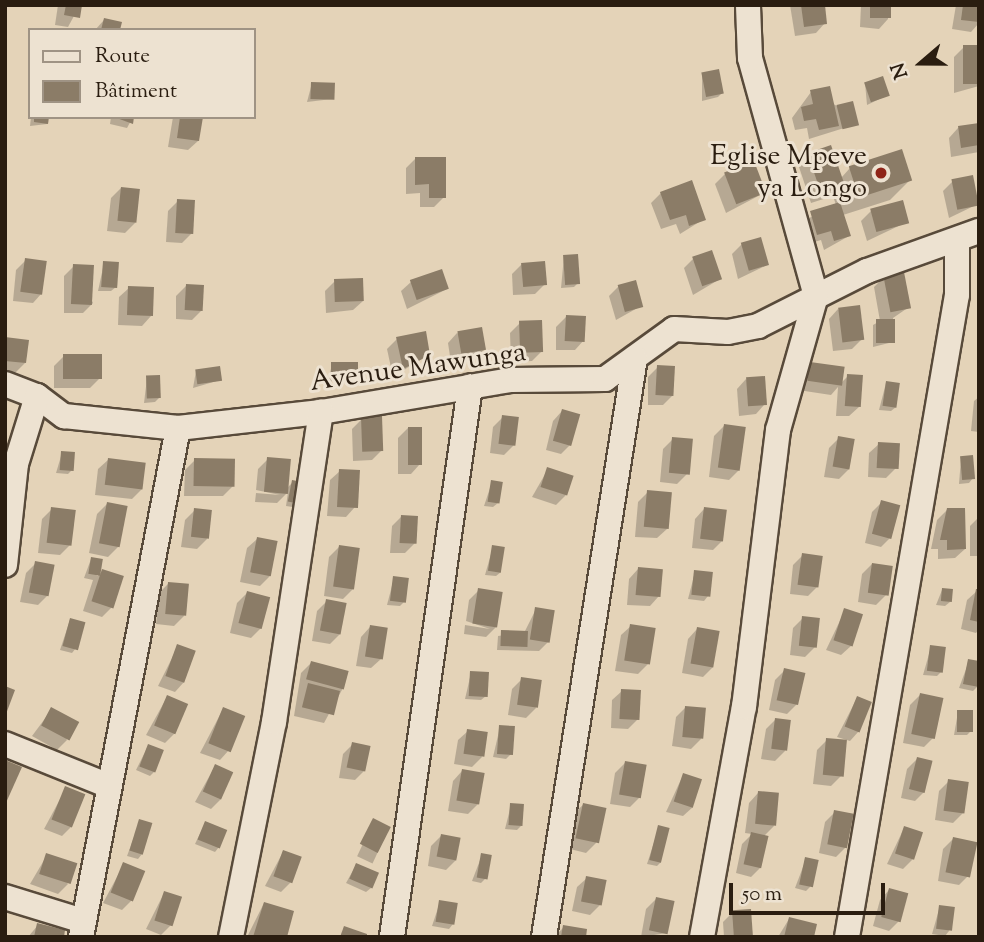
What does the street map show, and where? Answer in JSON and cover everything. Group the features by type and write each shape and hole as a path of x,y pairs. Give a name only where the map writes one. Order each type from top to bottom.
{"street":[{"path":"702,937 744,707 778,430 816,296 750,58 748,5"},
{"path":"847,937 968,236"},
{"name":"Avenue Mawunga","path":"5,384 37,396 64,416 178,428 321,412 470,387 605,379 674,329 728,332 758,327 816,296 968,236"},
{"path":"544,937 635,358"},
{"path":"392,937 470,387"},
{"path":"5,565 16,464 37,396"},
{"path":"231,937 274,722 321,412"},
{"path":"5,897 82,929 178,428"},
{"path":"5,744 109,786"}],"building":[{"path":"66,5 82,5 80,18 64,15"},
{"path":"801,5 825,5 827,24 804,27"},
{"path":"870,5 891,5 891,18 870,18"},
{"path":"963,5 979,5 979,22 961,20"},
{"path":"104,18 122,22 120,28 102,28"},
{"path":"963,45 979,45 979,84 963,84"},
{"path":"719,69 724,94 706,97 701,72"},
{"path":"883,76 890,96 871,102 864,83"},
{"path":"311,82 335,83 334,100 310,99"},
{"path":"830,86 839,126 819,130 816,119 804,121 801,107 813,104 810,90"},
{"path":"853,101 859,125 843,129 837,105"},
{"path":"34,119 49,119 48,124 34,122"},
{"path":"119,119 134,119 133,124"},
{"path":"180,119 203,119 199,141 177,138"},
{"path":"979,123 979,145 961,148 958,126"},
{"path":"831,145 845,186 821,194 807,153"},
{"name":"Eglise Mpeve ya Longo","path":"902,149 912,180 859,198 849,166"},
{"path":"415,157 446,157 446,198 429,198 429,184 415,185"},
{"path":"754,161 766,193 736,204 724,172"},
{"path":"973,175 979,205 957,210 951,179"},
{"path":"692,180 706,220 689,226 686,215 670,220 660,192"},
{"path":"121,187 140,189 136,223 117,221"},
{"path":"177,199 195,200 193,234 175,233"},
{"path":"903,200 909,223 876,232 870,209"},
{"path":"840,202 851,236 834,241 831,231 817,235 810,211"},
{"path":"761,237 769,265 749,271 741,243"},
{"path":"712,250 722,279 702,286 692,257"},
{"path":"578,254 580,284 565,285 563,255"},
{"path":"25,258 47,261 42,295 20,292"},
{"path":"103,261 119,262 117,288 101,287"},
{"path":"545,261 547,285 523,287 521,263"},
{"path":"73,264 94,265 92,305 71,304"},
{"path":"442,269 449,289 417,300 410,280"},
{"path":"904,272 911,308 890,312 883,276"},
{"path":"363,278 364,301 335,302 334,279"},
{"path":"636,280 643,307 625,312 618,285"},
{"path":"186,284 204,285 203,311 185,310"},
{"path":"128,286 154,287 153,316 127,315"},
{"path":"860,305 864,340 842,342 838,308"},
{"path":"566,315 586,316 585,342 565,341"},
{"path":"876,319 895,319 895,343 876,343"},
{"path":"542,320 543,352 520,353 519,321"},
{"path":"482,327 486,350 461,354 457,331"},
{"path":"426,331 430,355 403,369 396,337"},
{"path":"5,337 29,340 26,363 5,361"},
{"path":"63,354 102,354 102,379 63,379"},
{"path":"331,362 358,362 358,378 331,378"},
{"path":"810,362 845,367 842,386 807,381"},
{"path":"657,365 675,366 673,396 655,395"},
{"path":"220,366 222,381 197,384 195,369"},
{"path":"847,374 863,375 861,407 845,406"},
{"path":"146,375 160,375 161,398 147,398"},
{"path":"765,376 767,405 748,406 746,377"},
{"path":"886,381 900,383 896,408 883,406"},
{"path":"562,409 580,414 571,446 553,441"},
{"path":"502,415 519,417 515,446 498,444"},
{"path":"382,416 383,451 362,452 361,417"},
{"path":"724,424 746,427 740,471 718,468"},
{"path":"408,427 422,427 422,465 408,465"},
{"path":"838,436 855,439 849,469 833,467"},
{"path":"672,437 693,439 690,475 669,473"},
{"path":"878,442 900,443 899,469 877,468"},
{"path":"61,451 75,452 74,471 60,470"},
{"path":"973,455 975,479 962,480 960,456"},
{"path":"267,457 291,459 288,494 264,492"},
{"path":"108,458 146,463 142,489 105,485"},
{"path":"194,458 235,459 235,487 194,486"},
{"path":"547,467 574,476 567,496 541,487"},
{"path":"339,469 360,470 358,508 337,507"},
{"path":"292,480 308,483 304,505 288,502"},
{"path":"491,480 503,482 499,504 488,502"},
{"path":"647,490 672,492 669,529 644,527"},
{"path":"881,500 900,505 891,539 872,534"},
{"path":"107,502 128,506 120,547 99,543"},
{"path":"51,507 76,510 71,546 47,543"},
{"path":"704,507 727,510 723,542 700,539"},
{"path":"194,508 212,510 209,539 191,537"},
{"path":"947,508 965,508 966,549 947,550 947,540 940,540"},
{"path":"401,515 418,516 417,544 400,543"},
{"path":"257,537 278,541 271,576 250,572"},
{"path":"339,545 360,548 354,590 333,587"},
{"path":"492,545 505,547 501,573 488,571"},
{"path":"802,553 823,556 818,588 798,585"},
{"path":"91,557 103,559 100,576 88,574"},
{"path":"35,561 55,565 49,596 29,592"},
{"path":"872,563 893,566 889,596 868,593"},
{"path":"638,567 663,569 660,597 636,595"},
{"path":"102,569 124,576 113,608 91,601"},
{"path":"694,570 713,572 710,597 691,595"},
{"path":"393,576 409,578 406,603 390,601"},
{"path":"168,582 189,584 186,616 165,614"},
{"path":"478,588 503,592 497,627 472,624"},
{"path":"942,588 953,589 952,602 941,601"},
{"path":"976,589 979,589 979,622 970,620"},
{"path":"247,591 270,597 262,629 238,623"},
{"path":"326,599 347,603 341,634 320,630"},
{"path":"535,607 555,610 550,643 530,640"},
{"path":"844,608 863,614 853,647 833,640"},
{"path":"802,616 820,618 817,648 799,646"},
{"path":"70,618 85,622 78,650 62,646"},
{"path":"630,624 656,628 650,665 624,661"},
{"path":"370,625 388,628 383,659 365,657"},
{"path":"697,627 720,631 713,667 691,663"},
{"path":"501,630 528,631 527,647 500,646"},
{"path":"177,644 196,651 184,683 165,676"},
{"path":"930,645 946,647 943,673 927,671"},
{"path":"968,659 979,661 979,687 963,684"},
{"path":"311,661 349,671 344,689 306,679"},
{"path":"784,668 805,673 798,705 777,700"},
{"path":"470,671 489,672 488,697 469,696"},
{"path":"521,677 542,680 538,708 517,705"},
{"path":"308,683 340,691 334,715 302,707"},
{"path":"5,686 15,690 6,714 5,714"},
{"path":"621,689 641,690 639,720 619,719"},
{"path":"920,693 943,698 935,739 911,734"},
{"path":"167,695 188,704 175,734 154,725"},
{"path":"857,696 872,702 859,733 845,727"},
{"path":"685,706 706,708 703,739 682,737"},
{"path":"51,707 79,722 69,741 41,726"},
{"path":"223,707 245,716 231,752 208,743"},
{"path":"957,710 973,710 973,732 957,732"},
{"path":"775,718 791,720 787,751 771,749"},
{"path":"499,725 515,726 513,755 497,754"},
{"path":"467,729 488,732 484,757 464,754"},
{"path":"826,738 847,740 844,777 823,775"},
{"path":"352,742 371,746 365,771 347,767"},
{"path":"148,744 164,750 155,772 139,766"},
{"path":"917,757 933,761 925,793 909,789"},
{"path":"5,760 22,767 5,805"},
{"path":"625,761 647,765 641,798 619,794"},
{"path":"215,764 233,772 221,800 203,791"},
{"path":"462,769 485,773 479,805 456,801"},
{"path":"683,773 702,779 693,808 674,802"},
{"path":"948,779 969,782 964,814 944,811"},
{"path":"65,786 85,794 72,828 52,819"},
{"path":"758,791 779,793 776,826 755,824"},
{"path":"510,803 524,804 522,826 508,825"},
{"path":"583,803 606,808 599,843 576,838"},
{"path":"834,810 854,814 847,848 827,844"},
{"path":"373,818 391,827 378,853 360,844"},
{"path":"139,819 152,823 143,855 129,851"},
{"path":"205,821 227,830 220,849 198,840"},
{"path":"658,825 670,828 661,863 649,860"},
{"path":"904,826 923,832 914,860 895,854"},
{"path":"751,832 769,836 761,868 744,864"},
{"path":"441,834 461,838 456,860 437,857"},
{"path":"953,837 977,842 970,877 946,872"},
{"path":"283,850 302,857 292,883 273,876"},
{"path":"46,853 77,863 71,884 39,874"},
{"path":"481,853 492,855 487,880 477,878"},
{"path":"805,857 819,860 813,887 799,884"},
{"path":"123,862 145,871 133,902 111,893"},
{"path":"356,863 379,873 372,888 349,879"},
{"path":"586,876 607,880 602,906 581,902"},
{"path":"889,888 908,893 901,922 881,917"},
{"path":"164,891 182,897 172,926 154,920"},
{"path":"656,897 675,901 668,934 649,930"},
{"path":"439,900 458,903 454,925 436,922"},
{"path":"264,902 294,911 287,937 253,937"},
{"path":"939,905 955,907 952,931 936,929"},
{"path":"751,909 753,935 734,936 732,910"},
{"path":"789,917 817,924 814,937 784,937"},
{"path":"37,923 65,930 64,937 34,937"},
{"path":"563,925 587,929 586,937 561,937"},
{"path":"344,926 367,934 367,937 340,937"}],"place":[{"name":"Eglise Mpeve ya Longo","path":"881,173"}]}
